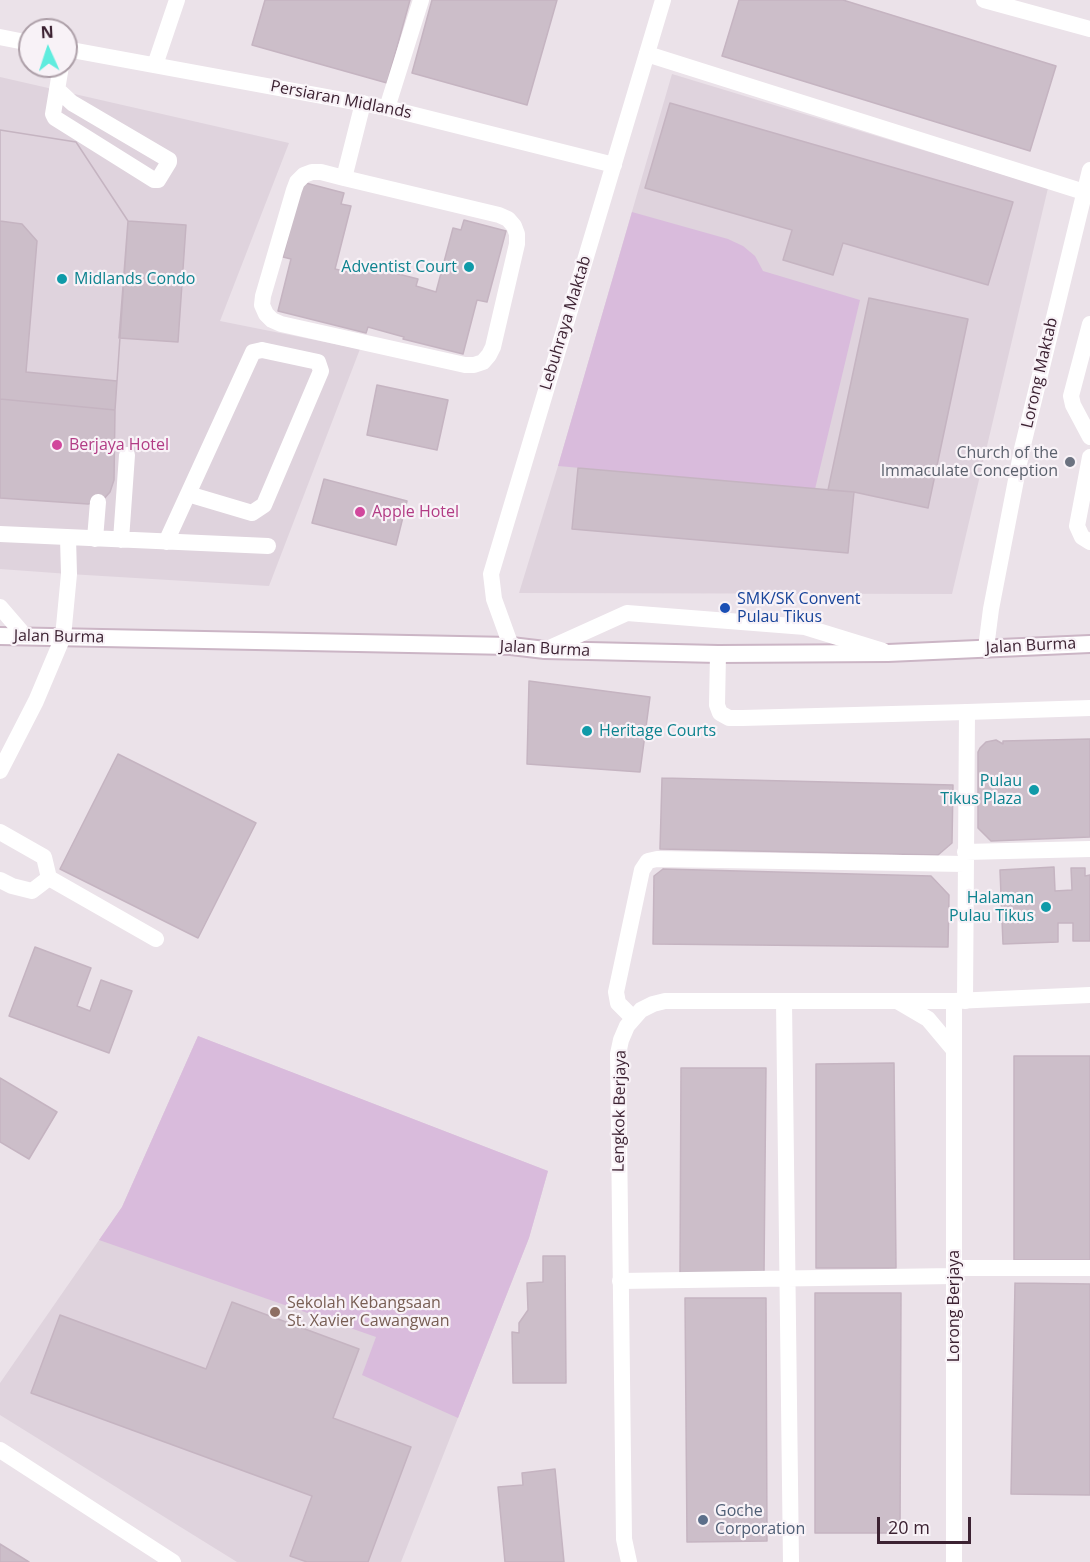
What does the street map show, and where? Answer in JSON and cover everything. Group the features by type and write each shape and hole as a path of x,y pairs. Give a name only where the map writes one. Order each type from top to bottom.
{"street":[{"path":"155,65 177,0"},
{"path":"387,108 421,0"},
{"name":"Lebuhraya Maktab","path":"511,646 494,599 491,574 663,0"},
{"path":"984,0 1090,29"},
{"path":"0,37 18,41"},
{"name":"Persiaran Midlands","path":"78,52 387,108 614,165"},
{"path":"647,54 1085,199"},
{"path":"57,89 72,103 169,160 158,180 154,180 55,118 53,114 58,78"},
{"path":"344,178 363,103"},
{"name":"Lorong Maktab","path":"986,648 991,609 1022,450 1085,199 1090,170"},
{"path":"312,172 344,178 499,215 508,219 514,226 517,243 493,347 483,362 474,365 465,364 281,324 266,314 262,305 262,296 297,182 312,172"},
{"path":"1090,324 1071,396 1073,405 1090,437"},
{"path":"166,542 188,494 254,352 262,350 318,362 321,370 264,505 252,513 188,494"},
{"path":"121,540 127,455"},
{"path":"1090,457 1077,526 1082,537 1090,542"},
{"path":"94,539 98,502"},
{"path":"0,534 268,546"},
{"path":"0,771 36,701 63,637 69,574 68,538"},
{"path":"0,607 26,636"},
{"path":"545,650 627,613 805,627 888,653"},
{"name":"Jalan Burma","path":"0,636 511,646 545,650 718,654 888,653 1090,644"},
{"path":"718,654 717,705 720,713 729,718 1090,708"},
{"name":"Lorong Berjaya","path":"954,1562 954,1050 960,1001 967,712"},
{"path":"0,832 44,857 49,878 156,939"},
{"path":"1090,849 965,858 648,861 642,870 616,992 618,1003 633,1018 641,1010 665,1001 960,1001 1090,995"},
{"path":"0,880 32,891 49,878"},
{"path":"784,1001 790,1562"},
{"path":"896,1001 928,1019 954,1050"},
{"name":"Lengkok Berjaya","path":"629,1562 624,1539 618,1054 621,1040 633,1018"},
{"path":"620,1281 787,1279 1090,1268"},
{"path":"0,1450 173,1562"}],"shaded area":[{"path":"672,74 1048,188 952,594 519,593"},
{"path":"0,77 289,143 220,321 360,349 269,586 0,569"},
{"path":"632,212 728,239 743,246 755,256 763,271 860,300 815,489 558,466"},
{"name":"Sekolah Kebangsaan St. Xavier Cawangwan","path":"198,1036 548,1171 529,1238 401,1562 237,1562 0,1415 0,1383 122,1207"},
{"path":"198,1036 548,1171 529,1238 458,1418 362,1375 376,1337 99,1240 122,1207"}],"building":[{"path":"265,0 410,0 387,83 252,45"},
{"path":"432,0 557,0 527,105 412,73"},
{"path":"739,0 843,0 1056,66 1030,151 722,56"},
{"path":"670,103 1013,202 988,285 843,243 833,275 783,260 792,230 645,188"},
{"name":"Midlands Condo","path":"0,130 76,142 128,221 115,410 0,399"},
{"name":"Midlands Condo","path":"0,130 76,142 128,221 117,381 26,372 37,241 22,224 0,221"},
{"name":"Adventist Court","path":"302,182 344,193 341,204 351,206 335,269 356,274 359,264 418,279 416,286 436,292 453,228 461,230 464,220 506,231 487,302 477,300 463,354 403,339 404,337 368,327 366,333 278,311 291,259 283,257"},
{"path":"128,221 186,225 178,342 119,338"},
{"path":"869,298 968,319 928,508 854,492 828,490"},
{"path":"377,385 448,400 437,450 367,435"},
{"name":"Berjaya Hotel","path":"0,399 115,410 114,480 110,492 102,501 88,504 0,498"},
{"path":"578,468 854,492 848,553 572,529"},
{"name":"Apple Hotel","path":"324,479 407,501 396,545 312,523"},
{"name":"Heritage Courts","path":"529,681 650,697 640,772 527,764"},
{"name":"Pulau Tikus Plaza","path":"1090,739 1090,837 991,841 978,828 978,752 986,742 996,740 1003,744 1003,741"},
{"path":"118,754 256,823 198,938 60,869"},
{"path":"662,778 953,785 952,843 938,855 660,849"},
{"name":"Halaman Pulau Tikus","path":"1054,867 1055,891 1072,890 1071,868 1085,868 1085,876 1090,875 1090,941 1073,941 1073,923 1058,923 1058,942 1003,944 1000,870"},
{"path":"663,869 931,876 949,895 948,947 653,944 654,876"},
{"path":"35,947 91,968 77,1006 90,1011 101,980 132,991 109,1053 9,1016"},
{"path":"1014,1056 1090,1056 1090,1260 1014,1260"},
{"path":"894,1063 896,1268 816,1268 816,1064"},
{"path":"681,1068 766,1068 764,1273 680,1273"},
{"path":"0,1078 57,1112 29,1159 0,1142"},
{"path":"543,1256 565,1256 566,1383 513,1383 512,1332 519,1333 519,1323 528,1310 527,1283 543,1282"},
{"path":"1015,1283 1090,1284 1090,1495 1011,1494"},
{"path":"815,1293 901,1293 900,1533 815,1533"},
{"path":"685,1298 766,1298 767,1541 687,1542"},
{"path":"232,1302 359,1349 333,1418 411,1447 368,1562 307,1562 290,1556 312,1496 31,1393 60,1315 206,1369"},
{"path":"555,1469 564,1562 505,1562 498,1487 523,1485 522,1473"},
{"path":"0,1544 29,1562 0,1562"}],"place":[{"name":"Adventist Court","path":"469,267"},
{"name":"Midlands Condo","path":"62,279"},
{"name":"Berjaya Hotel","path":"57,445"},
{"name":"Church of the Immaculate Conception","path":"1070,462"},
{"name":"Apple Hotel","path":"360,512"},
{"name":"SMK/SK Convent Pulau Tikus","path":"725,608"},
{"name":"Heritage Courts","path":"587,731"},
{"name":"Pulau Tikus Plaza","path":"1034,790"},
{"name":"Halaman Pulau Tikus","path":"1046,907"},
{"name":"Sekolah Kebangsaan St. Xavier Cawangwan","path":"275,1312"},
{"name":"Goche Corporation","path":"703,1520"}]}
